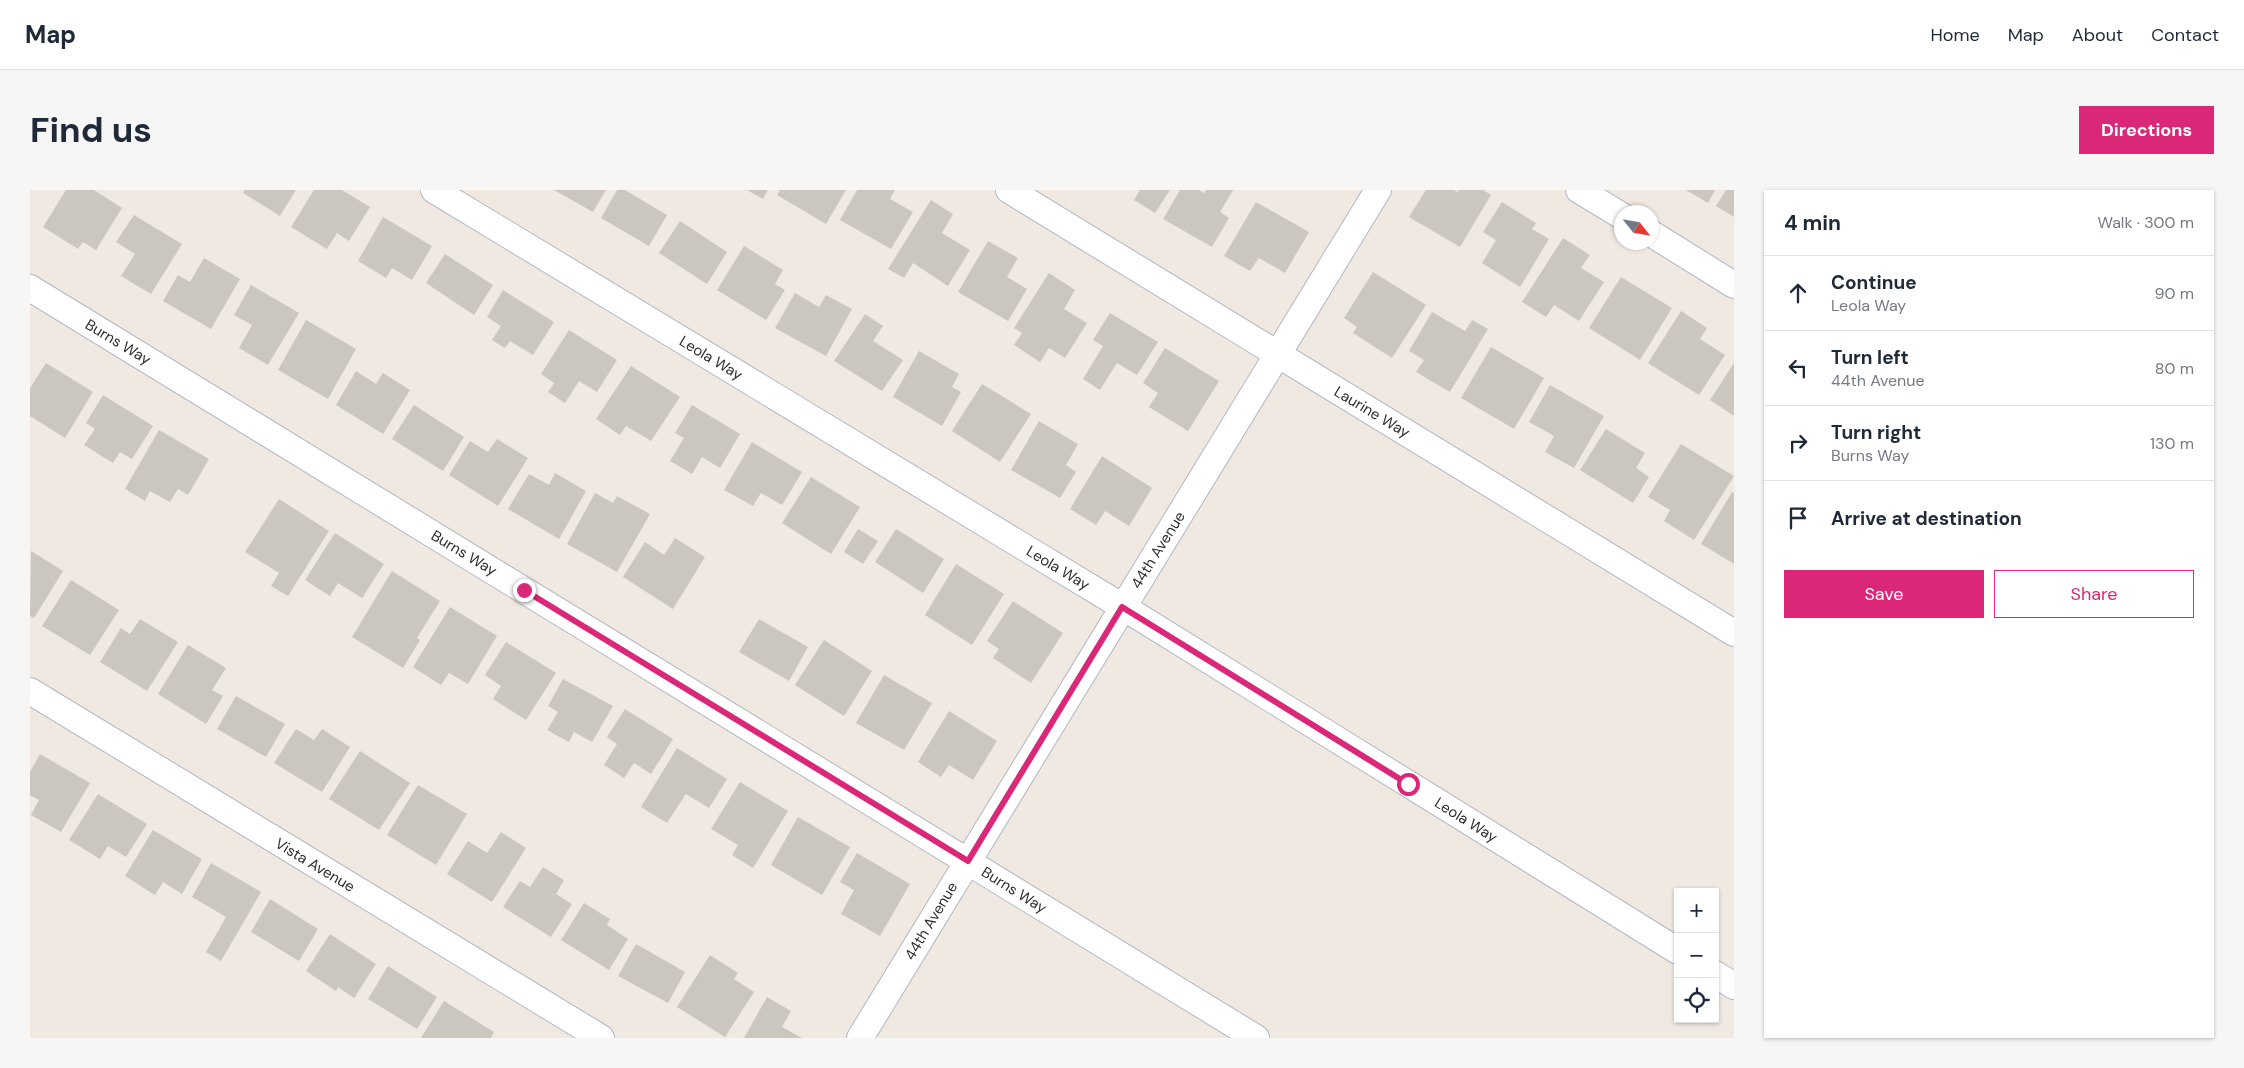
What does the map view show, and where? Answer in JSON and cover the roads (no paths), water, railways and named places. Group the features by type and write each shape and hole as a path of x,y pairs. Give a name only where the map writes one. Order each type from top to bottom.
{"street":[{"name":"Leola Way","path":"434,190 1122,607 1674,949"},
{"name":"Laurine Way","path":"1009,190 1734,633"},
{"name":"44th Avenue","path":"860,1038 1378,190"},
{"path":"1579,190 1614,211"},
{"path":"1659,238 1734,285"},
{"name":"Burns Way","path":"30,288 1256,1038"},
{"name":"Vista Avenue","path":"30,691 600,1038"},
{"path":"1719,977 1734,986"}]}
